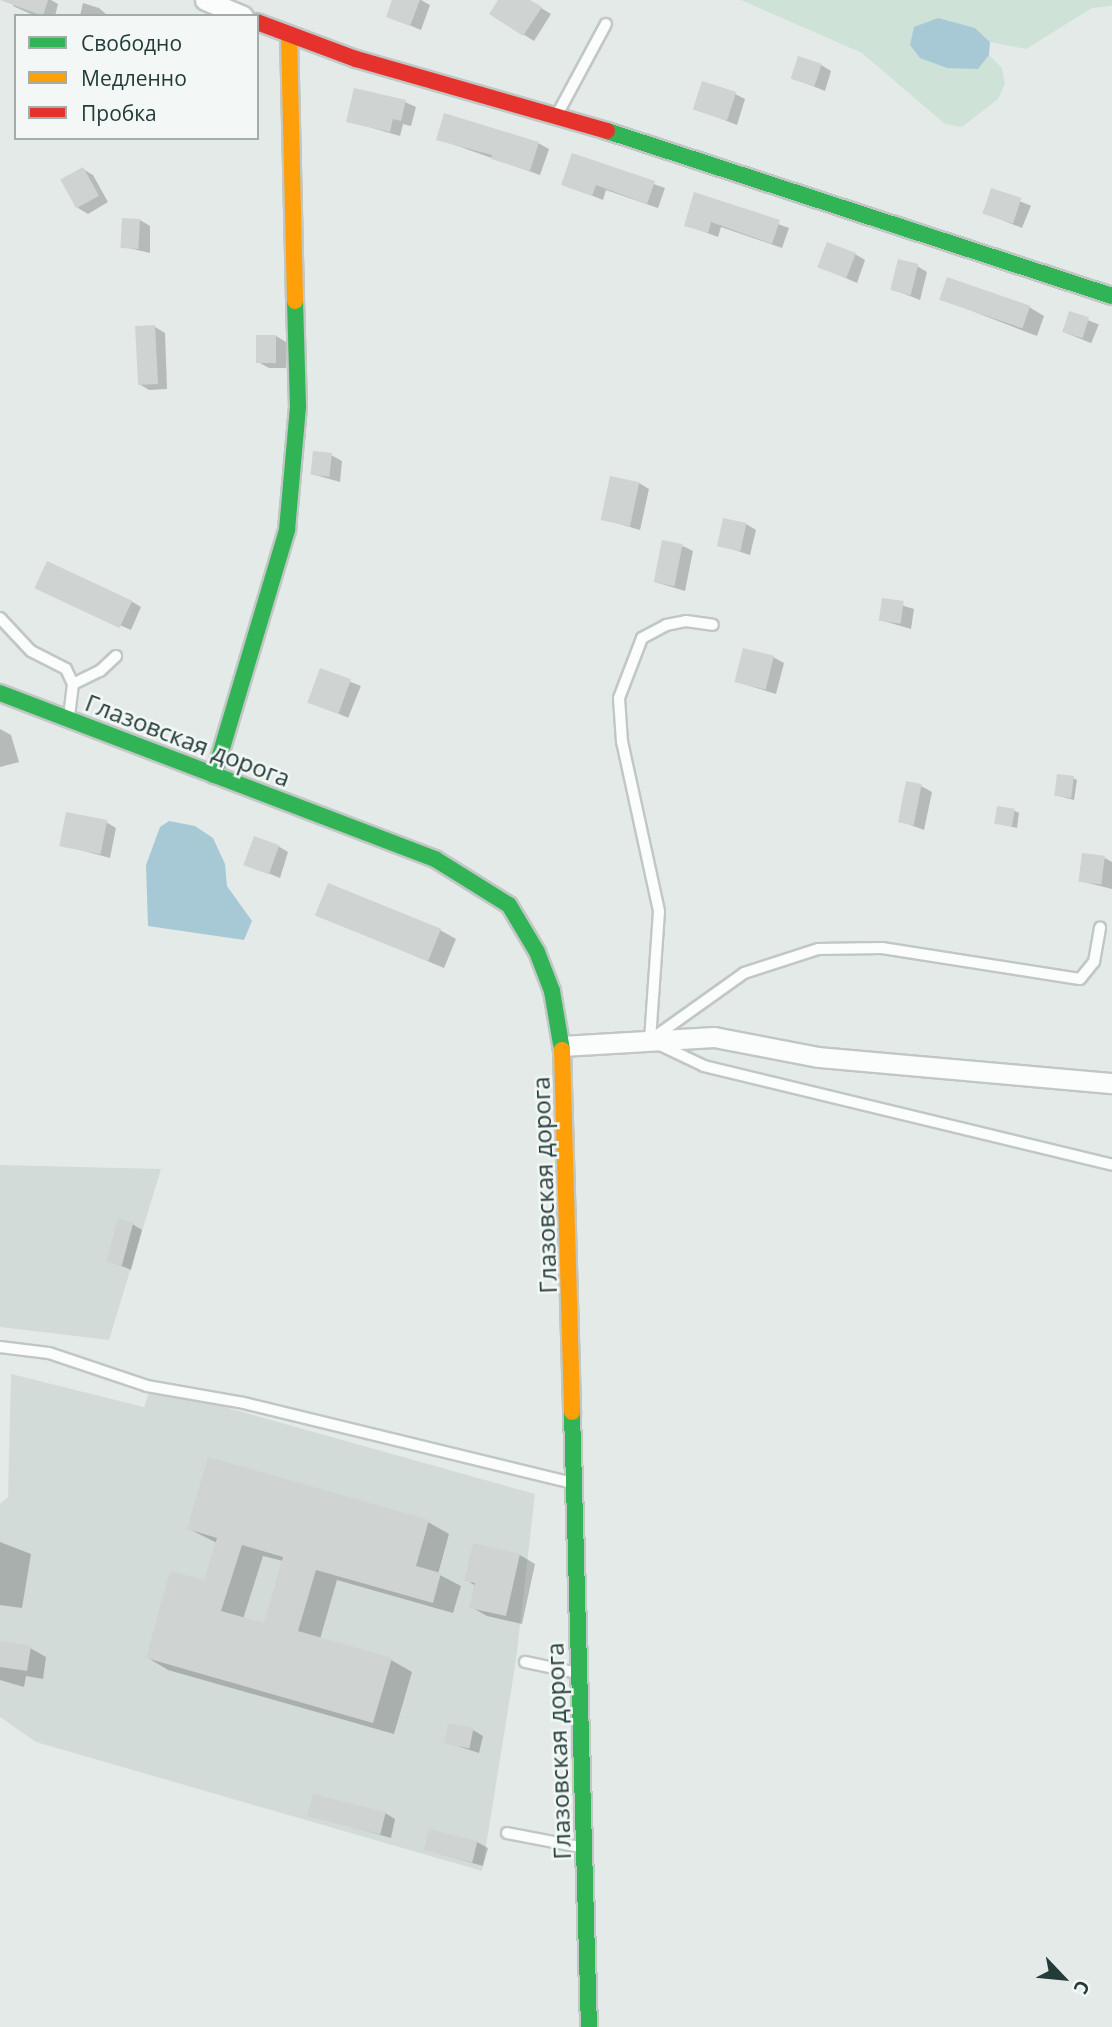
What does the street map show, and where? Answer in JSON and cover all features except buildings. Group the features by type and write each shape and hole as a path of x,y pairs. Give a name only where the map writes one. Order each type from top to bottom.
{"street":[{"path":"205,0 238,14"},
{"path":"259,23 356,59 556,117 1112,296"},
{"path":"214,775 287,530 293,488 298,407 289,34"},
{"name":"Глазовская дорога","path":"0,693 435,859 475,879 509,905 537,952 552,991 562,1046 577,1484 578,1673 589,2027"},
{"path":"562,1046 714,1037 818,1057 1112,1083"}],"lane":[{"path":"556,117 606,24"},
{"path":"0,618 31,651 66,669 73,684 69,720"},
{"path":"650,1040 659,911 622,742 620,698 642,638 666,625 713,625"},
{"path":"73,684 100,671 116,656"},
{"path":"650,1040 744,973 818,948 882,948 1080,979 1094,962 1100,928"},
{"path":"650,1040 704,1066 1112,1165"},
{"path":"0,1347 49,1353 147,1386 244,1403 577,1484"},
{"path":"525,1662 578,1673"},
{"path":"507,1833 584,1848"}],"shaded area":[{"path":"0,1165 161,1169 109,1340 0,1327"},
{"path":"11,1374 144,1407 149,1392 196,1399 535,1494 516,1660 482,1871 36,1742 0,1717 0,1504 8,1497"}],"green space":[{"path":"741,0 1112,0 1112,6 1092,8 1026,49 990,42 975,28 978,69 989,55 1002,68 1005,84 998,99 962,127 945,124 862,53"}],"water":[{"path":"938,18 975,28 990,42 989,55 978,69 947,68 920,58 910,45 914,27"},
{"path":"169,821 195,826 213,838 225,864 227,886 252,921 244,940 148,926 146,865 160,827"}],"traffic: fast":[{"path":"607,131 1112,296"},
{"path":"214,775 287,530 298,407 295,301"},
{"path":"0,693 435,859 509,905 537,952 552,991 562,1050"},
{"path":"572,1412 589,2027"}],"traffic: slow":[{"path":"289,35 295,301"},
{"path":"562,1050 572,1412"}],"traffic: jam":[{"path":"259,23 356,59 607,131"}]}
